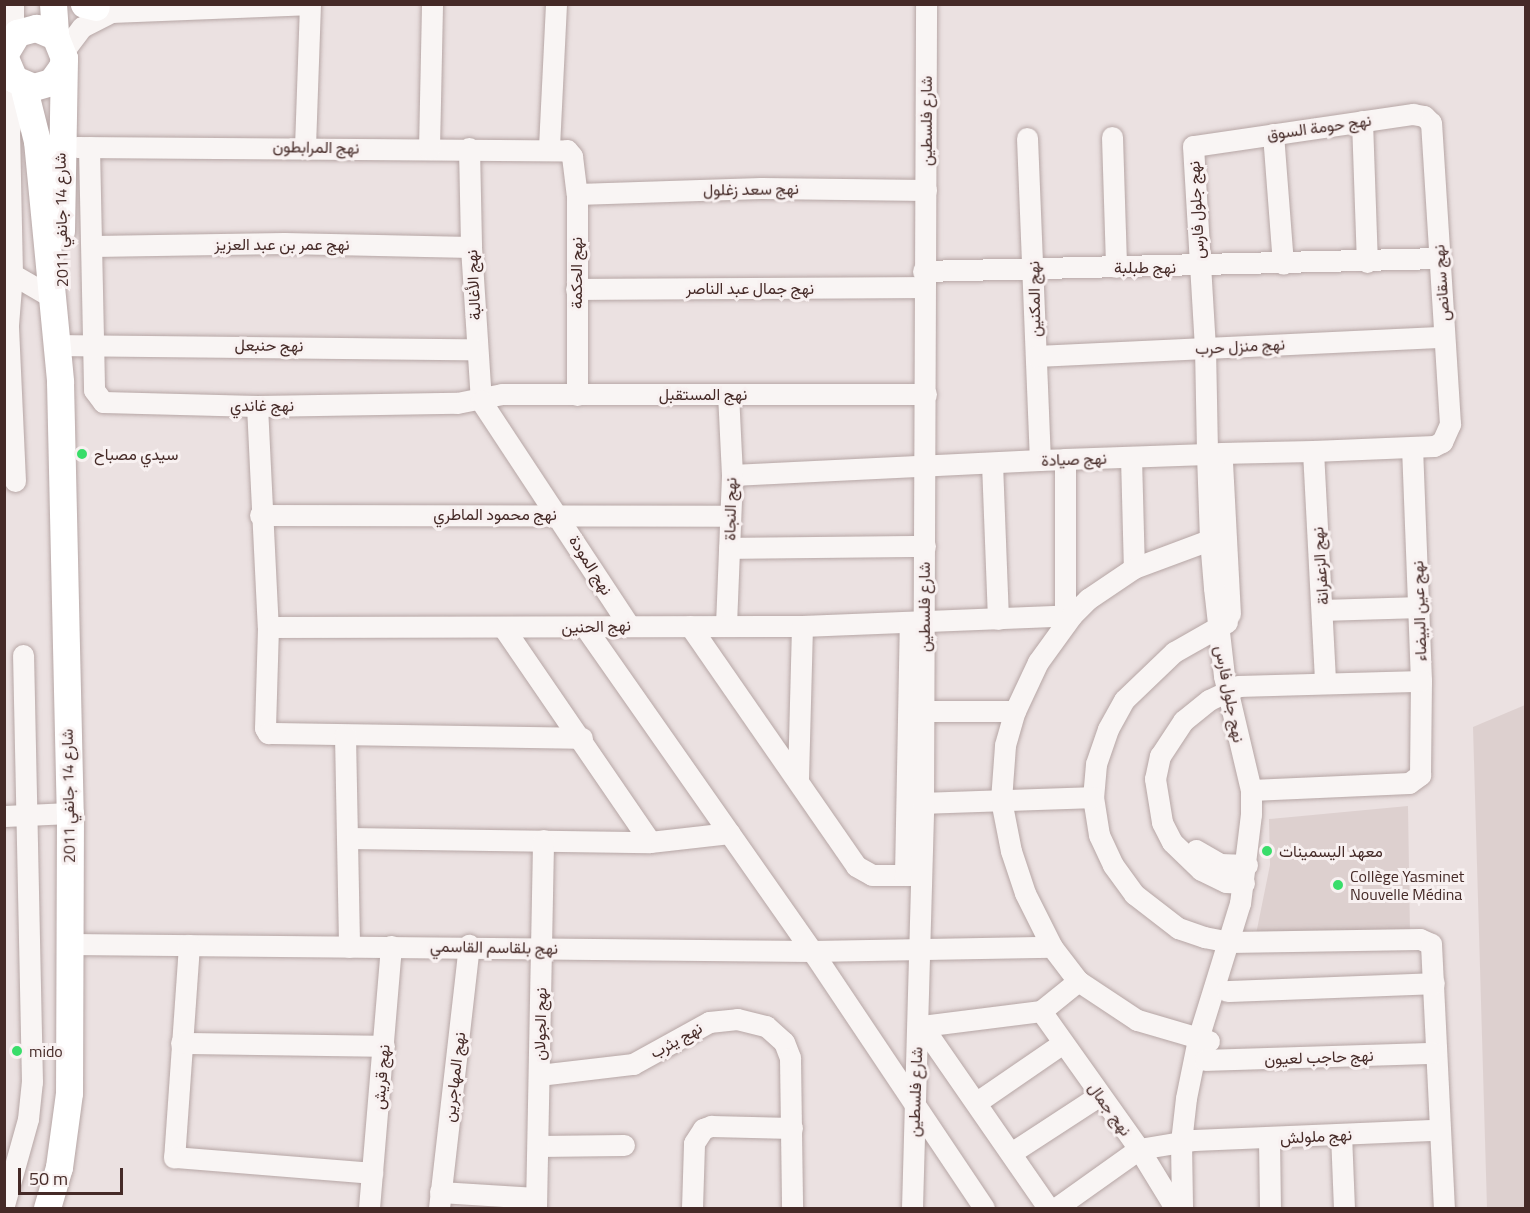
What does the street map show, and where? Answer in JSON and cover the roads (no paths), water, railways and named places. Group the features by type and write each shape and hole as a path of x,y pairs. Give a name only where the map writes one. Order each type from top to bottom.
{"main road":[{"path":"11,60 31,4"},
{"name":"شارع 14 جانفي 2011","path":"47,1209 59,1167 69,1093 70,813 60,382 62,345 60,46 53,4"},
{"path":"36,28 60,46 62,67 51,82 33,87 11,60 36,28"},
{"name":"شارع 14 جانفي 2011","path":"11,60 37,141 60,382"}],"street":[{"path":"13,4 7,129 8,325 15,481"},
{"path":"60,46 82,27 111,12 183,7 308,4 305,147"},
{"path":"429,148 432,4"},
{"path":"549,147 556,4"},
{"name":"شارع فلسطين","path":"912,1209 914,1108 920,1023 920,951 913,875 923,802 924,711 917,623 925,546 926,394 923,279 926,190 926,4"},
{"path":"60,46 68,21 95,5"},
{"name":"نهج حومة السوق","path":"1204,142 1413,114 1424,116 1431,123"},
{"path":"1362,121 1367,262"},
{"name":"نهج سقانص","path":"1431,123 1450,424 1442,442"},
{"path":"1273,134 1283,264"},
{"path":"1112,137 1116,267"},
{"name":"نهج المكنين","path":"1027,138 1040,460"},
{"name":"نهج جلول فارس","path":"1182,1208 1188,1141 1204,1047 1257,877 1257,790 1224,623 1217,537 1205,266 1204,142"},
{"name":"نهج المرابطون","path":"60,146 549,147 570,152"},
{"path":"89,147 95,345"},
{"name":"نهج الأغالبة","path":"469,148 471,247 480,397 492,418"},
{"name":"نهج الحكمة","path":"570,152 577,194 577,395"},
{"name":"نهج سعد زغلول","path":"577,194 760,188 926,190"},
{"name":"نهج عمر بن عبد العزيز","path":"93,246 284,243 471,247"},
{"name":"نهج طبلبة","path":"923,279 1034,268 1367,262 1439,258"},
{"path":"8,274 50,296"},
{"name":"نهج جمال عبد الناصر","path":"576,289 923,279"},
{"name":"نهج منزل حرب","path":"1036,356 1444,336"},
{"name":"نهج حنبعل","path":"62,345 476,349"},
{"name":"نهج غاندي","path":"95,345 94,390 103,402 257,406 457,403 480,397"},
{"name":"نهج النجاة","path":"726,625 732,475 728,394"},
{"name":"نهج المستقبل","path":"480,397 926,394"},
{"path":"257,406 260,514 268,627 265,728 272,735 582,738"},
{"name":"نهج المودة","path":"492,418 558,513 628,624"},
{"name":"نهج صيادة","path":"732,475 926,468 1040,460 1412,447 1442,442"},
{"name":"نهج عين البيضاء","path":"1257,790 1409,783 1420,775 1421,681 1412,447"},
{"name":"نهج الزعفرانة","path":"1313,451 1325,682"},
{"path":"1131,457 1134,568"},
{"path":"1065,459 1068,616"},
{"path":"992,463 998,619"},
{"name":"نهج محمود الماطري","path":"260,514 558,513 729,516"},
{"name":"نهج حاجب لعيون","path":"1217,537 1134,568 1088,599 1068,616 1038,662 1015,711 1005,745 1001,800 1021,883 1052,947 1078,981 1137,1020 1204,1047 1434,1053"},
{"path":"729,548 925,546"},
{"path":"1323,610 1419,607"},
{"name":"نهج الحنين","path":"268,627 585,627 628,624 802,626 1068,616"},
{"path":"690,626 856,866 872,874 913,875 917,623"},
{"path":"1224,623 1174,652 1124,700 1108,729 1096,764 1092,797 1099,835 1113,866 1134,894 1178,928 1235,942 1420,939 1434,951 1434,1053 1437,1130 1444,1209"},
{"path":"798,779 802,626"},
{"path":"503,627 582,738 650,842"},
{"path":"585,627 812,951 914,1108 984,1209"},
{"path":"4,1205 28,1119 32,1082 28,815 22,655"},
{"path":"1245,874 1215,878 1185,857 1167,832 1156,802 1155,778 1171,734 1194,710 1239,692 1325,682 1421,681"},
{"path":"924,711 1015,711"},
{"path":"345,735 349,838 349,947"},
{"name":"نهج جلول فارس","path":"1204,1047 1227,991 1257,790"},
{"path":"923,802 1092,797"},
{"path":"4,816 70,813"},
{"path":"349,838 650,842 729,833"},
{"name":"نهج الجولان","path":"536,1203 543,840"},
{"name":"نهج بلقاسم القاسمي","path":"69,944 349,947 469,945 812,951 1052,947"},
{"path":"189,945 175,1159 372,1173"},
{"name":"نهج المهاجرين","path":"439,1200 469,945"},
{"name":"نهج قريش","path":"369,1209 391,946"},
{"path":"920,1023 1041,1011 1078,981"},
{"path":"1227,991 1434,983"},
{"name":"نهج جمال","path":"1041,1011 1182,1208"},
{"name":"نهج يثرب","path":"539,1076 633,1064 709,1022 737,1019 766,1026 784,1042 790,1058 792,1209"},
{"path":"920,1023 977,1101 1048,1209"},
{"path":"181,1043 384,1046"},
{"path":"977,1101 1063,1043"},
{"path":"1011,1153 1100,1095"},
{"path":"692,1209 694,1143 703,1129 711,1126 792,1128"},
{"name":"نهج ملولش","path":"1139,1149 1188,1141 1437,1130"},
{"path":"1341,1134 1344,1209"},
{"path":"1269,1138 1270,1209"},
{"path":"538,1146 624,1145"},
{"path":"1056,1209 1139,1149"},
{"path":"439,1200 536,1203"}],"place":[{"name":"سيدي مصباح","path":"82,454"},
{"name":"معهد اليسمينات","path":"1267,851"},
{"name":"Collège Yasminet Nouvelle Médina","path":"1338,885"},
{"name":"mido","path":"17,1051"}]}
